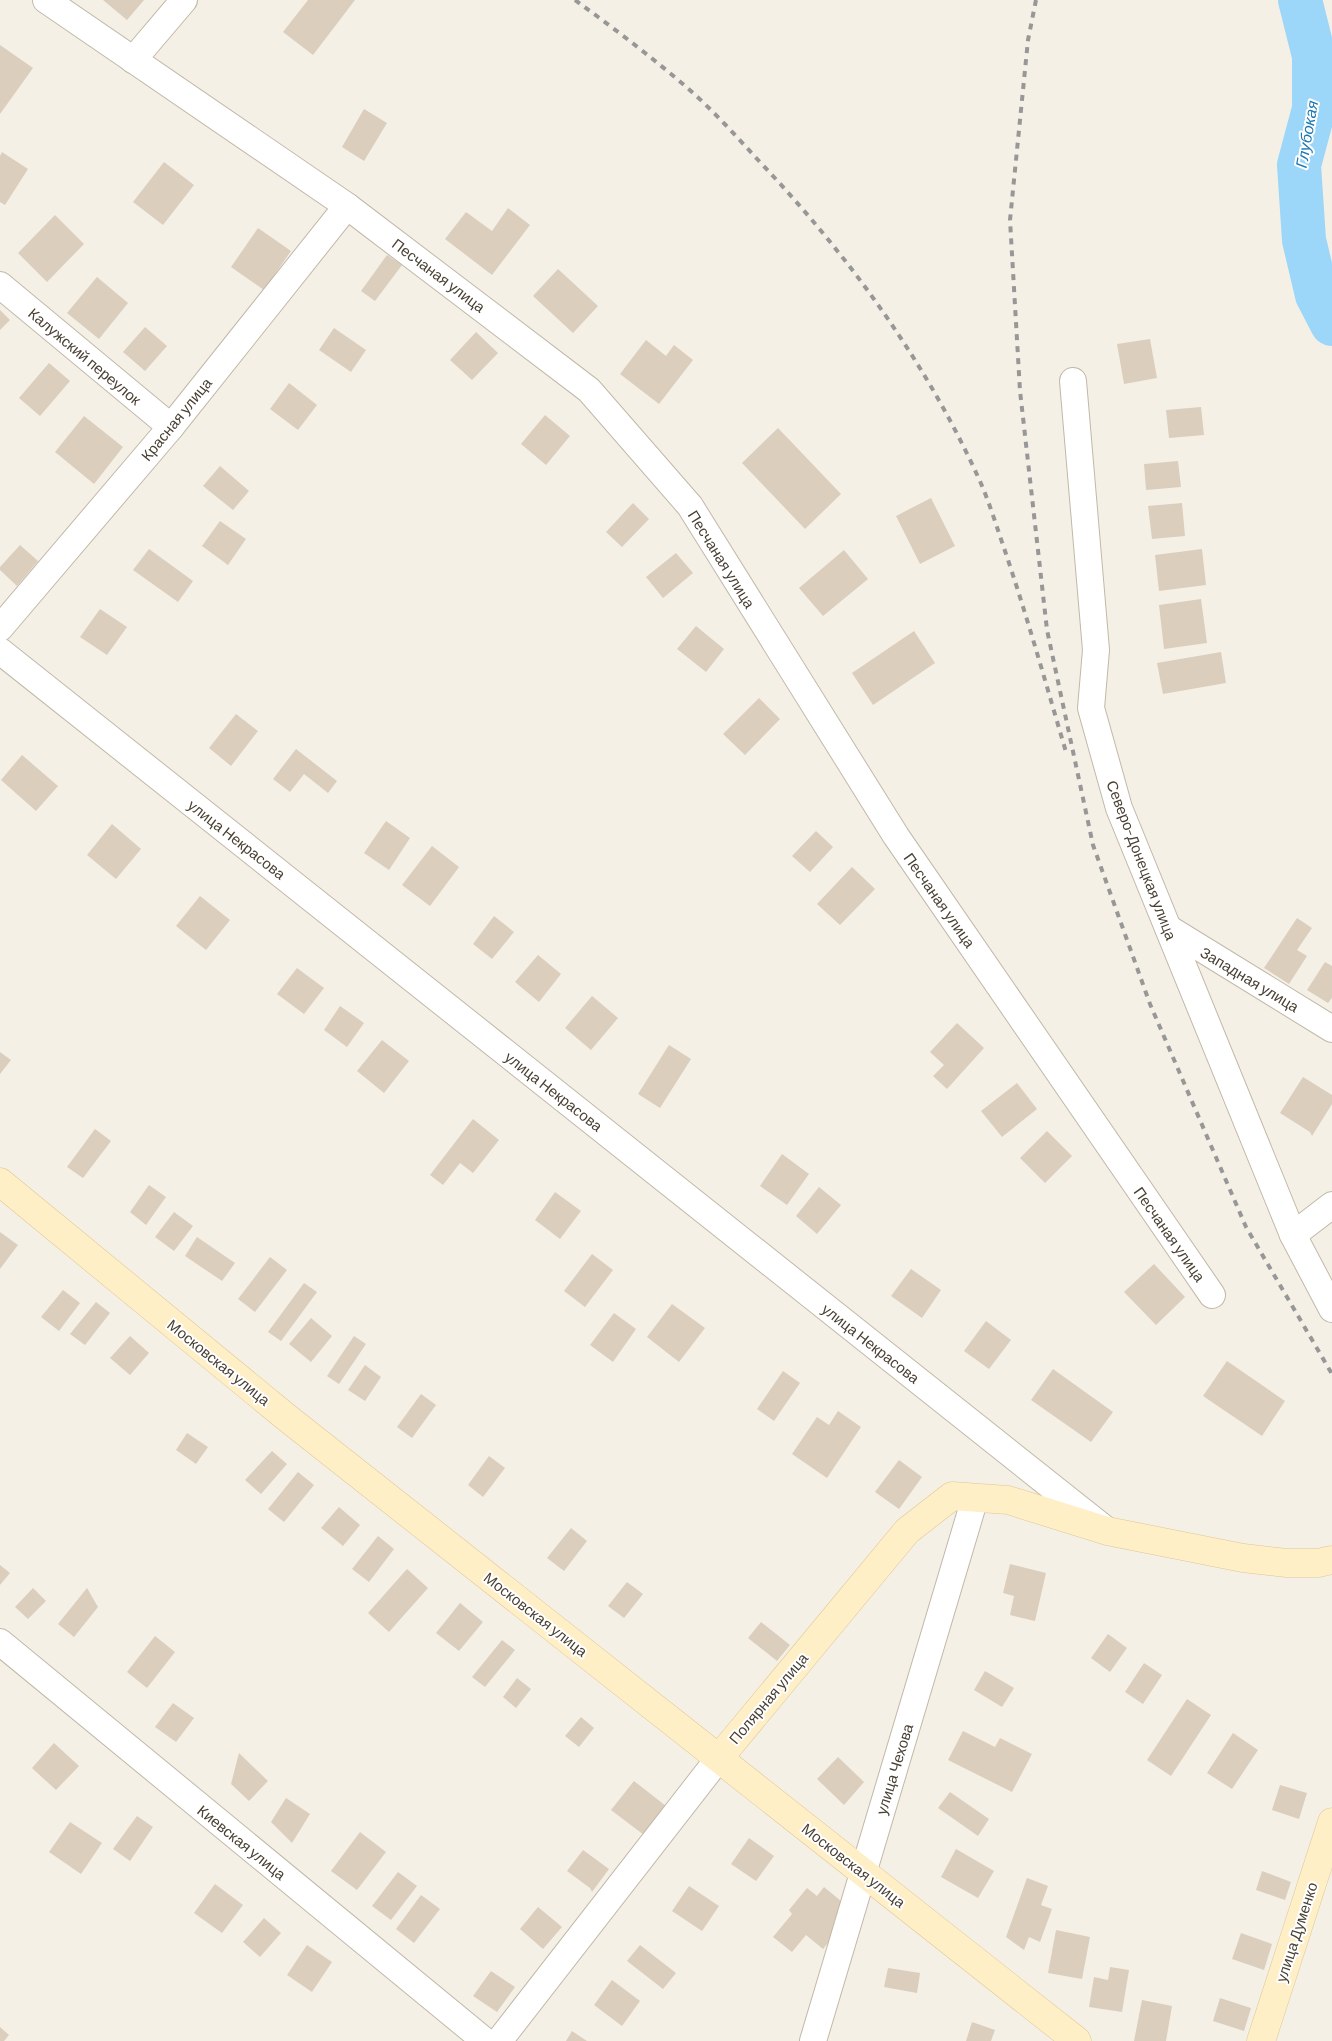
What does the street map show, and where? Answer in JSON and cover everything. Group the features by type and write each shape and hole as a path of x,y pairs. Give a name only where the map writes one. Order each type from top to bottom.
{"main road":[{"name":"Московская улица","path":"0,1182 286,1417 1077,2041"},
{"name":"Полярная улица","path":"719,1758 907,1531 952,1496 1008,1500 1107,1531 1243,1558 1287,1563 1318,1563 1332,1560"},
{"name":"улица Думенко","path":"1260,2041 1332,1822"}],"street":[{"name":"Песчаная улица","path":"46,0 347,206 589,390 690,506 896,836 1212,1295"},
{"path":"133,60 184,0"},
{"name":"Красная улица","path":"0,628 171,427 347,206"},
{"name":"Калужский переулок","path":"0,285 171,427"},
{"name":"Северо-Донецкая улица","path":"1073,381 1096,650 1092,708 1119,808 1293,1235 1332,1309"},
{"name":"улица Некрасова","path":"0,651 1107,1531"},
{"name":"Западная улица","path":"1168,928 1332,1029"},
{"path":"1293,1235 1332,1206"},
{"name":"улица Чехова","path":"813,2041 975,1498"},
{"name":"Киевская улица","path":"0,1642 485,2041"},
{"name":"Полярная улица","path":"499,2041 719,1758"}],"building":[{"path":"103,0 144,0 127,20"},
{"path":"308,0 355,0 313,55 283,32"},
{"path":"0,45 33,68 0,114"},
{"path":"364,109 387,123 364,161 342,147"},
{"path":"2,152 28,169 5,205 0,202 0,156"},
{"path":"164,162 194,185 163,225 133,202"},
{"path":"508,208 530,225 492,275 445,239 466,212 492,231"},
{"path":"55,215 84,244 47,282 18,253"},
{"path":"258,228 291,251 264,290 231,267"},
{"path":"387,255 402,265 375,301 361,291"},
{"path":"558,269 598,306 573,333 533,296"},
{"path":"97,277 128,303 99,339 67,313"},
{"path":"0,310 10,320 0,330"},
{"path":"145,327 167,346 145,371 123,352"},
{"path":"334,328 366,350 351,372 319,350"},
{"path":"476,332 498,353 472,380 450,360"},
{"path":"1150,339 1157,378 1124,384 1117,344"},
{"path":"646,340 666,356 674,345 693,360 659,404 620,374"},
{"path":"49,363 70,381 40,416 19,398"},
{"path":"289,383 317,405 298,430 270,409"},
{"path":"1201,407 1204,435 1169,438 1166,410"},
{"path":"545,415 570,436 546,465 521,444"},
{"path":"84,416 123,447 94,484 55,452"},
{"path":"778,428 841,494 805,529 742,463"},
{"path":"1178,461 1181,487 1146,490 1144,464"},
{"path":"220,466 249,491 233,510 203,486"},
{"path":"931,498 955,546 920,564 896,516"},
{"path":"633,503 649,519 622,547 606,532"},
{"path":"1182,503 1185,536 1152,539 1148,506"},
{"path":"220,521 246,539 228,565 202,546"},
{"path":"20,545 38,561 17,586 0,570 0,567"},
{"path":"149,549 193,581 178,602 133,570"},
{"path":"1202,549 1206,585 1159,591 1155,555"},
{"path":"844,550 868,579 823,616 799,588"},
{"path":"676,553 693,573 663,598 646,577"},
{"path":"1201,599 1207,643 1164,649 1159,605"},
{"path":"100,609 127,627 107,655 80,637"},
{"path":"696,626 724,649 706,672 677,649"},
{"path":"914,631 935,663 873,705 852,673"},
{"path":"1221,652 1226,683 1163,694 1157,663"},
{"path":"759,698 780,719 745,755 723,734"},
{"path":"236,714 258,731 231,766 209,748"},
{"path":"296,749 337,781 328,793 304,774 290,792 273,779"},
{"path":"22,755 58,786 36,811 1,780"},
{"path":"386,821 410,838 389,870 364,853"},
{"path":"112,824 141,849 116,879 87,855"},
{"path":"816,831 833,847 810,872 792,856"},
{"path":"432,846 459,867 430,906 402,885"},
{"path":"852,867 875,889 840,925 817,904"},
{"path":"200,896 230,920 206,950 176,926"},
{"path":"494,916 514,932 492,959 473,944"},
{"path":"1297,918 1312,928 1297,950 1307,956 1289,984 1264,968"},
{"path":"538,955 561,974 539,1002 515,982"},
{"path":"1325,962 1332,966 1332,998 1328,1003 1307,990"},
{"path":"297,968 324,988 304,1014 277,994"},
{"path":"592,996 618,1018 591,1050 565,1028"},
{"path":"340,1006 364,1023 347,1047 324,1030"},
{"path":"957,1023 984,1048 947,1089 933,1076 944,1065 930,1052"},
{"path":"382,1040 409,1061 384,1093 357,1071"},
{"path":"669,1045 691,1059 660,1108 638,1094"},
{"path":"0,1052 11,1060 0,1074"},
{"path":"1303,1077 1332,1095 1332,1104 1312,1136 1310,1132 1280,1113"},
{"path":"1017,1083 1037,1109 1002,1137 981,1111"},
{"path":"473,1119 499,1140 473,1173 460,1163 443,1185 430,1175"},
{"path":"95,1129 111,1141 83,1178 67,1167"},
{"path":"1047,1131 1072,1156 1045,1183 1020,1158"},
{"path":"782,1154 809,1174 787,1205 760,1186"},
{"path":"149,1185 166,1197 146,1225 130,1212"},
{"path":"819,1187 841,1205 817,1234 796,1216"},
{"path":"555,1192 581,1211 560,1239 535,1220"},
{"path":"174,1212 193,1226 174,1251 155,1237"},
{"path":"0,1232 18,1245 0,1269"},
{"path":"197,1237 235,1263 222,1281 185,1256"},
{"path":"592,1254 613,1270 585,1307 564,1291"},
{"path":"270,1257 287,1270 255,1312 238,1299"},
{"path":"1154,1264 1185,1297 1156,1325 1124,1292"},
{"path":"911,1269 941,1290 922,1318 891,1296"},
{"path":"304,1283 317,1292 281,1341 268,1332"},
{"path":"63,1290 80,1303 59,1331 41,1317"},
{"path":"96,1302 110,1313 85,1345 70,1334"},
{"path":"672,1304 705,1328 679,1362 647,1337"},
{"path":"614,1313 636,1329 613,1362 590,1345"},
{"path":"311,1318 332,1336 311,1362 289,1344"},
{"path":"986,1321 1011,1340 989,1369 964,1351"},
{"path":"130,1336 149,1353 130,1375 110,1358"},
{"path":"354,1336 366,1344 339,1384 327,1376"},
{"path":"1227,1361 1285,1401 1262,1436 1203,1396"},
{"path":"365,1365 381,1377 365,1401 348,1390"},
{"path":"1053,1369 1113,1412 1091,1442 1031,1400"},
{"path":"783,1371 800,1383 774,1421 757,1409"},
{"path":"421,1394 436,1405 412,1438 397,1427"},
{"path":"838,1411 861,1427 827,1478 792,1454 817,1417 829,1425"},
{"path":"187,1433 208,1447 196,1464 176,1450"},
{"path":"272,1451 287,1464 261,1494 245,1480"},
{"path":"489,1456 505,1468 483,1497 468,1485"},
{"path":"899,1460 922,1477 899,1509 875,1492"},
{"path":"298,1472 314,1485 284,1522 268,1509"},
{"path":"339,1507 360,1525 343,1546 321,1528"},
{"path":"571,1528 587,1541 564,1571 547,1558"},
{"path":"378,1536 394,1549 369,1582 352,1569"},
{"path":"1010,1564 1046,1573 1035,1621 1010,1615 1014,1596 1003,1593"},
{"path":"0,1565 10,1573 0,1585"},
{"path":"407,1569 428,1588 389,1632 368,1613"},
{"path":"627,1582 643,1594 624,1618 608,1606"},
{"path":"33,1588 46,1601 28,1619 15,1607"},
{"path":"87,1588 98,1607 74,1637 58,1624"},
{"path":"460,1603 483,1622 459,1651 436,1633"},
{"path":"761,1622 790,1645 777,1661 748,1638"},
{"path":"1108,1634 1127,1648 1110,1672 1091,1658"},
{"path":"155,1636 175,1652 147,1688 127,1672"},
{"path":"502,1640 515,1650 485,1687 472,1677"},
{"path":"1144,1663 1162,1675 1143,1704 1125,1692"},
{"path":"985,1671 1014,1688 1002,1707 974,1690"},
{"path":"517,1678 531,1689 516,1708 503,1697"},
{"path":"1187,1699 1211,1715 1171,1776 1147,1760"},
{"path":"173,1703 194,1718 176,1742 155,1727"},
{"path":"581,1717 594,1728 579,1747 565,1736"},
{"path":"963,1731 995,1747 1000,1738 1032,1754 1012,1792 948,1760"},
{"path":"1233,1733 1258,1750 1232,1789 1207,1773"},
{"path":"54,1743 79,1766 56,1790 32,1768"},
{"path":"239,1753 268,1781 249,1801 231,1784"},
{"path":"838,1757 864,1782 844,1805 817,1779"},
{"path":"634,1781 666,1806 644,1835 611,1810"},
{"path":"1280,1785 1307,1793 1299,1819 1272,1810"},
{"path":"950,1792 989,1819 978,1836 938,1808"},
{"path":"286,1798 310,1814 292,1843 271,1822"},
{"path":"137,1816 153,1827 130,1861 113,1849"},
{"path":"70,1822 102,1843 81,1874 49,1852"},
{"path":"360,1832 386,1852 357,1890 331,1871"},
{"path":"749,1838 774,1856 756,1881 731,1864"},
{"path":"956,1849 994,1871 978,1898 941,1877"},
{"path":"583,1850 609,1869 592,1892 590,1888 567,1871"},
{"path":"1262,1871 1291,1882 1285,1900 1256,1890"},
{"path":"398,1872 417,1886 391,1920 372,1906"},
{"path":"1027,1878 1048,1886 1041,1905 1052,1909 1040,1942 1029,1937 1024,1950 1006,1937"},
{"path":"215,1884 243,1905 222,1933 194,1913"},
{"path":"689,1886 719,1906 702,1931 672,1911"},
{"path":"824,1887 847,1906 834,1921 841,1927 823,1949 806,1935 792,1952 773,1937 792,1914 789,1910 807,1888 817,1896"},
{"path":"421,1895 440,1909 414,1943 396,1929"},
{"path":"538,1907 562,1927 543,1949 520,1929"},
{"path":"264,1918 281,1933 260,1957 243,1942"},
{"path":"1056,1930 1090,1937 1082,1979 1048,1973"},
{"path":"1241,1933 1272,1944 1264,1970 1232,1959"},
{"path":"307,1945 332,1962 312,1992 287,1975"},
{"path":"640,1945 676,1973 663,1989 627,1961"},
{"path":"1110,1967 1129,1970 1122,2012 1089,2007 1094,1977 1108,1980"},
{"path":"888,1968 920,1973 917,1993 884,1987"},
{"path":"491,1971 515,1987 497,2012 473,1996"},
{"path":"612,1980 640,2001 622,2026 594,2005"},
{"path":"1220,1998 1251,2008 1244,2031 1213,2021"},
{"path":"1142,2000 1172,2006 1166,2041 1134,2041"},
{"path":"972,2022 995,2030 991,2041 966,2041"},
{"path":"0,2027 9,2035 4,2041 0,2041"},
{"path":"572,2031 587,2041 566,2041"}],"waterway":[{"name":"Глубокая","path":"1300,0 1314,56 1314,109 1299,165 1304,240 1317,295 1332,324"}],"railway":[{"path":"575,0 671,74 723,122 792,197 823,234 882,311 909,351 958,435 986,496 1021,599 1066,752"},
{"path":"1036,0 1028,40 1010,220 1020,391 1047,630 1093,845 1150,1004 1246,1227 1332,1374"}]}
